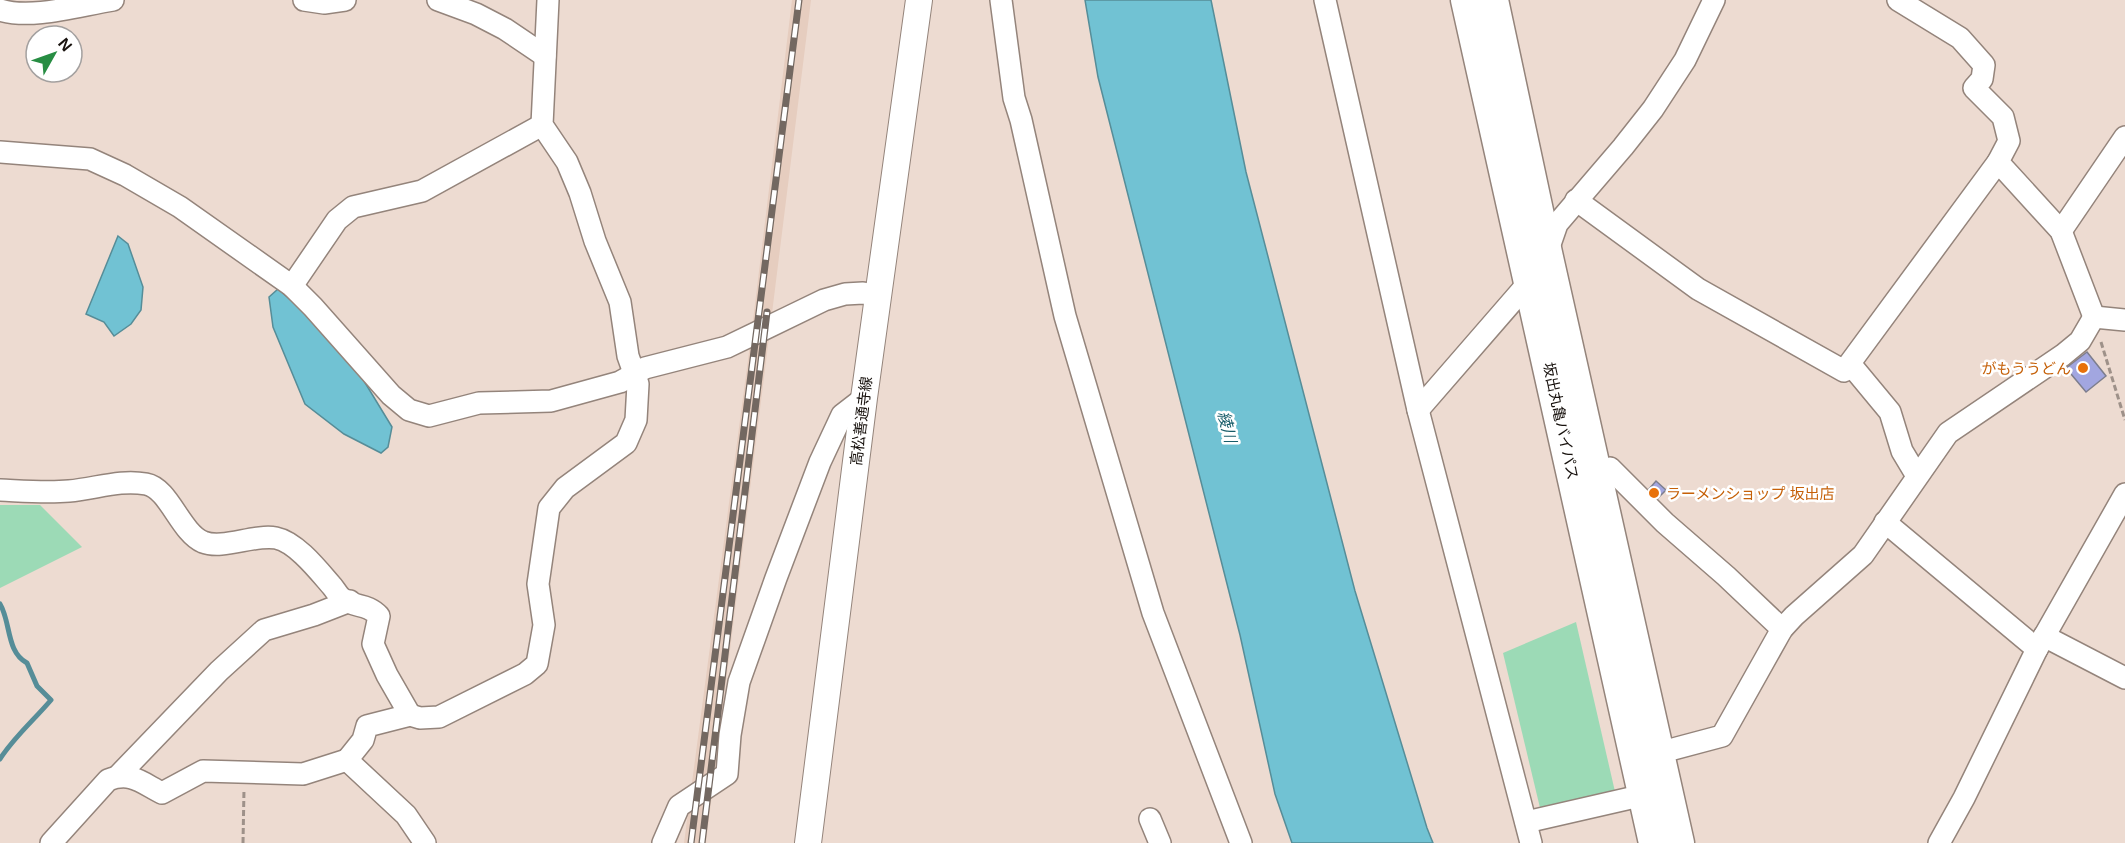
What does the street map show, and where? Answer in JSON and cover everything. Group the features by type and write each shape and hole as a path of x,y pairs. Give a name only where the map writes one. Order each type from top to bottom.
{"highway":[{"name":"坂出丸亀バイパス","path":"1466,0 1530,281 1647,756 1679,843"},
{"name":"坂出丸亀バイパス","path":"1493,0 1547,253 1647,756 1644,795 1654,843"}],"main road":[{"name":"高松善通寺線","path":"808,843 864,398 919,0"}],"street":[{"path":"0,10 41,12 113,0"},
{"path":"304,0 324,3 345,0"},
{"path":"438,0 476,14 505,29 545,56"},
{"path":"51,843 108,780 118,776 128,776 162,793 202,771 303,774 347,760 363,740 367,726 410,715 420,718 439,717 525,674 537,664 544,625 537,584 549,508 565,488 626,442 636,420 638,384 628,356 620,302 595,241 580,193 567,162 542,125 548,0"},
{"path":"1001,0 1014,98 1021,120 1065,316 1153,613 1241,843"},
{"path":"1325,0 1419,410 1531,843"},
{"path":"1419,410 1530,281 1547,253 1557,224 1653,109 1685,60 1714,0"},
{"path":"1576,200 1698,289 1844,371 1851,365 1998,162 2009,141 2003,117 1974,88 1982,79 1984,65 1959,38 1898,0"},
{"path":"292,286 337,220 353,207 422,191 542,125"},
{"path":"2061,231 2125,137"},
{"path":"0,152 90,159 125,175 180,207 292,286 391,395 409,410 429,416 479,403 551,401 620,382 645,368 727,347 834,297 863,293 878,296"},
{"path":"1998,162 2061,231 2094,317"},
{"path":"2094,317 2125,320"},
{"path":"1647,756 1722,736 1782,629 1863,555 1948,433 2063,355 2080,341 2094,317"},
{"path":"1851,365 1890,412 1902,451 1917,476"},
{"path":"663,843 679,806 727,774 730,735 739,682 776,578 820,462 842,415 864,398"},
{"path":"1610,468 1665,524 1726,576 1782,629"},
{"path":"0,490 47,493 132,482 150,484 161,493 184,525 202,541 214,544 277,538 292,546 318,569 343,599 372,608 379,616 374,644 387,675 410,715"},
{"path":"1939,843 1964,798 2040,643 2125,494"},
{"path":"1885,522 2040,643 2125,678"},
{"path":"118,776 219,671 264,630 350,601"},
{"path":"347,760 406,815 425,843"},
{"path":"1526,822 1644,795"},
{"path":"1150,819 1160,843"}],"path":[{"path":"2094,317 2125,420"},
{"path":"243,843 244,772"}],"shaded area":[{"path":"792,0 811,0 706,843 684,843 751,337"}],"green space":[{"path":"0,505 40,505 82,547 0,588"},
{"path":"1576,622 1616,796 1541,812 1503,653"}],"water":[{"name":"綾川","path":"1085,0 1211,0 1246,172 1355,591 1433,843 1292,843 1275,794 1240,635 1098,77"},
{"path":"118,236 128,244 143,287 141,310 131,324 114,336 104,322 86,314"},
{"path":"278,289 324,329 350,358 392,427 388,447 381,453 344,434 305,404 273,327 269,297"}],"building":[{"name":"がもううどん","path":"2087,352 2106,376 2086,392 2066,368"},
{"path":"1656,481 1666,490 1658,498 1649,489"}],"waterway":[{"path":"0,604 15,652 27,663 37,686 51,700 0,759"}],"railway":[{"path":"691,843 799,0"},
{"path":"702,843 767,312"}],"place":[{"name":"がもううどん","path":"2083,368"},
{"name":"ラーメンショップ 坂出店","path":"1654,493"}]}
